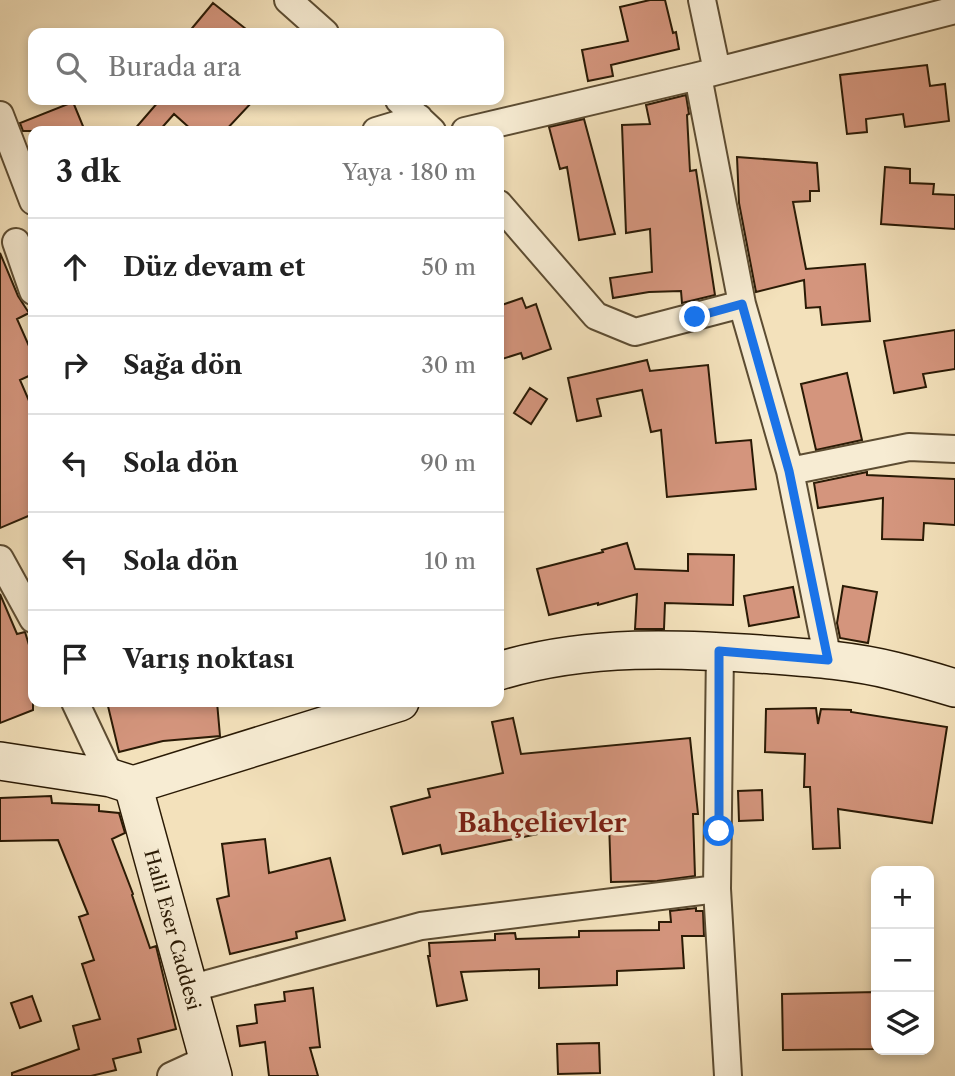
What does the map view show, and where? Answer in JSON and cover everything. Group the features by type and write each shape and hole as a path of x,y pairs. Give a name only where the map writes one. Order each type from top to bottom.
{"street":[{"path":"288,0 319,28"},
{"path":"702,0 708,74 742,304 789,471 828,660"},
{"path":"486,126 708,74 947,8"},
{"path":"404,105 426,125"},
{"path":"0,115 28,188"},
{"path":"504,210 596,316 635,332 742,304"},
{"path":"17,241 28,275"},
{"path":"789,471 909,447 955,449"},
{"path":"0,559 28,601"},
{"path":"504,669 534,660 625,649 719,651 828,660 892,670 955,688"},
{"path":"719,651 718,889 728,1076"},
{"path":"78,707 122,781"},
{"path":"0,761 122,781 382,707"},
{"name":"Halil Eser Caddesi","path":"122,781 189,989 211,1068"},
{"path":"189,989 421,926 718,889"},
{"path":"170,1076 211,1068"}],"building":[{"path":"650,0 665,0 679,49 611,65 613,76 588,81 582,50 628,41 620,7"},
{"path":"213,3 245,28 192,28"},
{"path":"927,65 930,86 945,84 949,121 905,127 903,114 866,119 867,132 847,134 840,75"},
{"path":"686,95 690,171 696,170 715,295 682,303 681,291 649,292 613,298 610,278 652,272 650,229 626,233 622,125 650,124 646,105"},
{"path":"65,105 74,105 83,126 28,126 28,131 23,131 20,123"},
{"path":"156,105 249,105 230,126 187,126 174,114 163,126 137,126"},
{"path":"584,119 615,234 579,240 567,167 560,169 549,127"},
{"path":"737,157 817,163 819,191 810,191 810,201 793,202 806,269 865,264 870,321 822,325 820,307 806,308 804,280 756,292 739,203"},
{"path":"885,167 910,169 910,183 934,184 933,194 955,195 955,229 881,224"},
{"path":"0,253 18,296 28,311 17,319 28,344 28,376 20,380 28,398 28,516 0,528"},
{"path":"522,298 526,308 536,304 551,349 523,359 521,353 504,358 504,304"},
{"path":"955,330 955,369 923,374 926,387 894,393 884,341"},
{"path":"647,360 650,371 708,365 716,443 751,440 756,489 667,497 661,430 651,432 642,390 597,399 601,416 577,421 568,378"},
{"path":"847,373 862,440 816,450 801,384"},
{"path":"530,388 547,399 531,424 514,413"},
{"path":"867,472 867,475 955,479 955,525 924,523 923,540 882,539 883,498 818,508 814,483"},
{"path":"627,543 635,569 688,571 688,554 734,555 733,605 665,603 664,629 635,629 637,594 549,615 537,569"},
{"path":"843,586 877,592 868,643 840,638 837,623"},
{"path":"793,587 799,617 749,626 744,596"},
{"path":"0,594 17,634 25,632 28,642 28,707 33,707 33,710 0,723"},
{"path":"108,707 217,707 220,736 163,741 119,752"},
{"path":"816,708 818,724 821,709 851,710 947,727 932,823 838,809 840,848 813,849 810,787 804,787 805,754 765,752 766,709"},
{"path":"513,718 521,754 690,738 698,814 693,814 695,876 657,881 611,882 609,822 537,829 538,834 442,854 440,845 403,854 391,807 430,797 428,789 503,773 492,722"},
{"path":"762,790 763,820 739,821 738,791"},
{"path":"51,796 52,803 99,805 99,811 119,813 125,833 112,839 150,948 156,946 176,1029 138,1039 141,1052 113,1059 116,1070 91,1076 12,1076 12,1073 79,1049 73,1026 100,1019 82,964 94,960 79,917 88,914 58,840 0,841 0,798"},
{"path":"265,839 269,873 330,858 345,920 296,932 297,938 230,954 217,899 229,896 222,844"},
{"path":"696,908 696,911 703,911 704,936 682,936 684,968 617,971 617,985 539,988 539,969 461,972 467,1000 437,1006 428,956 429,943 495,940 495,934 515,933 516,939 579,937 579,931 659,930 659,922 671,922 670,911"},
{"path":"313,988 320,1047 310,1048 318,1076 269,1076 265,1042 240,1046 237,1026 257,1023 255,1005 285,1001 284,992"},
{"path":"871,992 871,1049 783,1050 782,994"},
{"path":"32,996 41,1021 20,1028 11,1003"},
{"path":"599,1043 600,1073 558,1074 557,1044"}],"district":[{"name":"Bahçelievler","path":"542,823"}],"route":[{"path":"695,317 742,304 789,471 828,660 719,651 719,831"}]}
